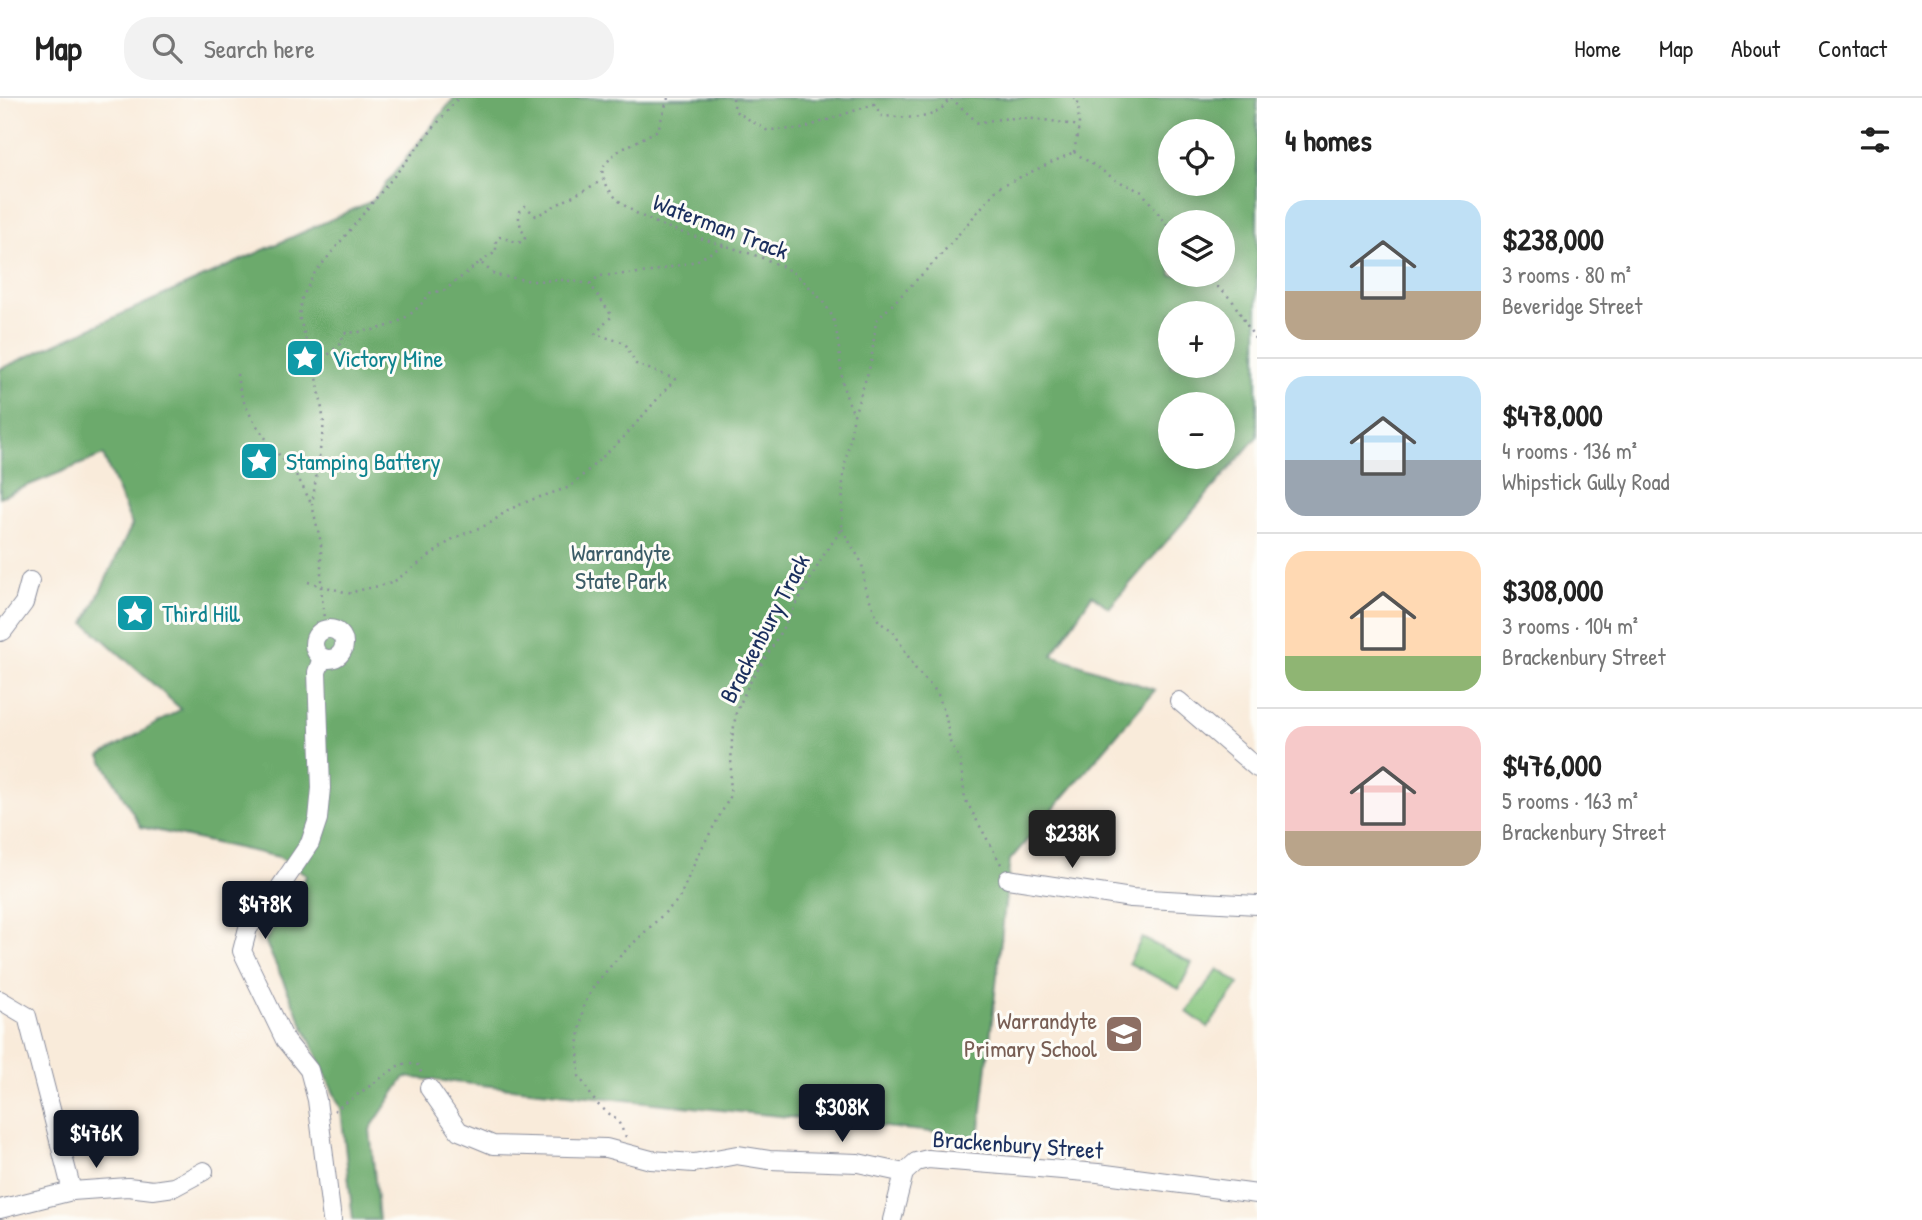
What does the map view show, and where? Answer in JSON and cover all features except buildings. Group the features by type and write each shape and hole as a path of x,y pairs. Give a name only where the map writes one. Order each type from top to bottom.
{"street":[{"path":"0,632 24,603 30,581"},
{"path":"325,630 340,634 344,644 337,657 322,658 317,672 321,788 317,819 310,843 248,929 242,951 285,1040 309,1070 317,1100 332,1220"},
{"path":"1179,701 1257,768"},
{"path":"1008,879 1131,898 1257,905"},
{"path":"0,1000 27,1016 72,1192"},
{"name":"Brackenbury Street","path":"429,1088 459,1130 493,1145 606,1148 651,1160 694,1163 737,1155 794,1161 858,1163 904,1173 916,1162 928,1159 1098,1173 1257,1194"},
{"path":"0,1209 72,1192 128,1187 153,1190 174,1188 204,1171"},
{"path":"891,1220 904,1173"}],"path":[{"path":"312,505 324,423 317,377 299,316 302,298 314,274 457,98"},
{"path":"317,377 328,355 341,343 344,333 387,328 418,309 430,293 445,290 496,252 496,240 500,237 519,243 525,239 518,216 520,209 525,206 536,216 603,180 603,168 615,153 658,130 668,98"},
{"path":"733,98 735,111 766,130 801,129 874,104"},
{"path":"872,98 882,116 924,118 945,105 950,98 978,123 1002,117 1042,119 1079,126"},
{"path":"1074,152 1079,126 1076,98"},
{"path":"1074,152 1116,180 1142,192 1158,213"},
{"path":"1008,879 965,799 960,760 950,741 946,717 937,692 916,671 893,631 879,622 865,589 862,563 842,529 843,477 854,415 872,363 876,321 939,257 999,187 1074,152"},
{"name":"Waterman Track","path":"603,180 624,206 658,225 764,259 798,276 818,296 833,317 844,388 854,415"},
{"path":"590,284 599,276 650,272 696,261 724,245"},
{"path":"308,582 352,594 392,583 454,538 489,524 508,510 531,499 570,487 622,438 675,379 636,364 625,343 595,334 612,316 590,284 564,280 532,281 495,275 480,262"},
{"path":"1218,287 1232,300 1257,342"},
{"path":"237,374 239,392 245,408 294,473 312,505 321,543 325,630"},
{"name":"Brackenbury Track","path":"636,1156 618,1121 596,1103 579,1076 578,1046 583,1007 594,986 614,962 679,899 699,853 730,797 732,739 736,713 749,684 824,553 842,529"},
{"path":"320,1121 401,1064 417,1064 429,1088"}],"green space":[{"name":"Warrandyte State Park","path":"454,98 1257,98 1257,437 1235,462 1235,392 1158,392 1158,469 1229,469 1109,608 1092,595 1052,655 1155,690 1010,860 979,1137 405,1077 370,1129 379,1220 353,1220 341,1109 265,941 307,875 279,857 141,827 100,756 181,709 85,623 132,525 103,455 0,497 0,369 372,201"},
{"path":"1142,938 1192,963 1179,989 1129,963"},
{"path":"1218,969 1239,984 1208,1027 1187,1012"}],"place":[{"name":"Victory Mine","path":"305,358"},
{"name":"Stamping Battery","path":"259,461"},
{"name":"Third Hill","path":"135,613"},
{"name":"Warrandyte Primary School","path":"1124,1034"}]}
